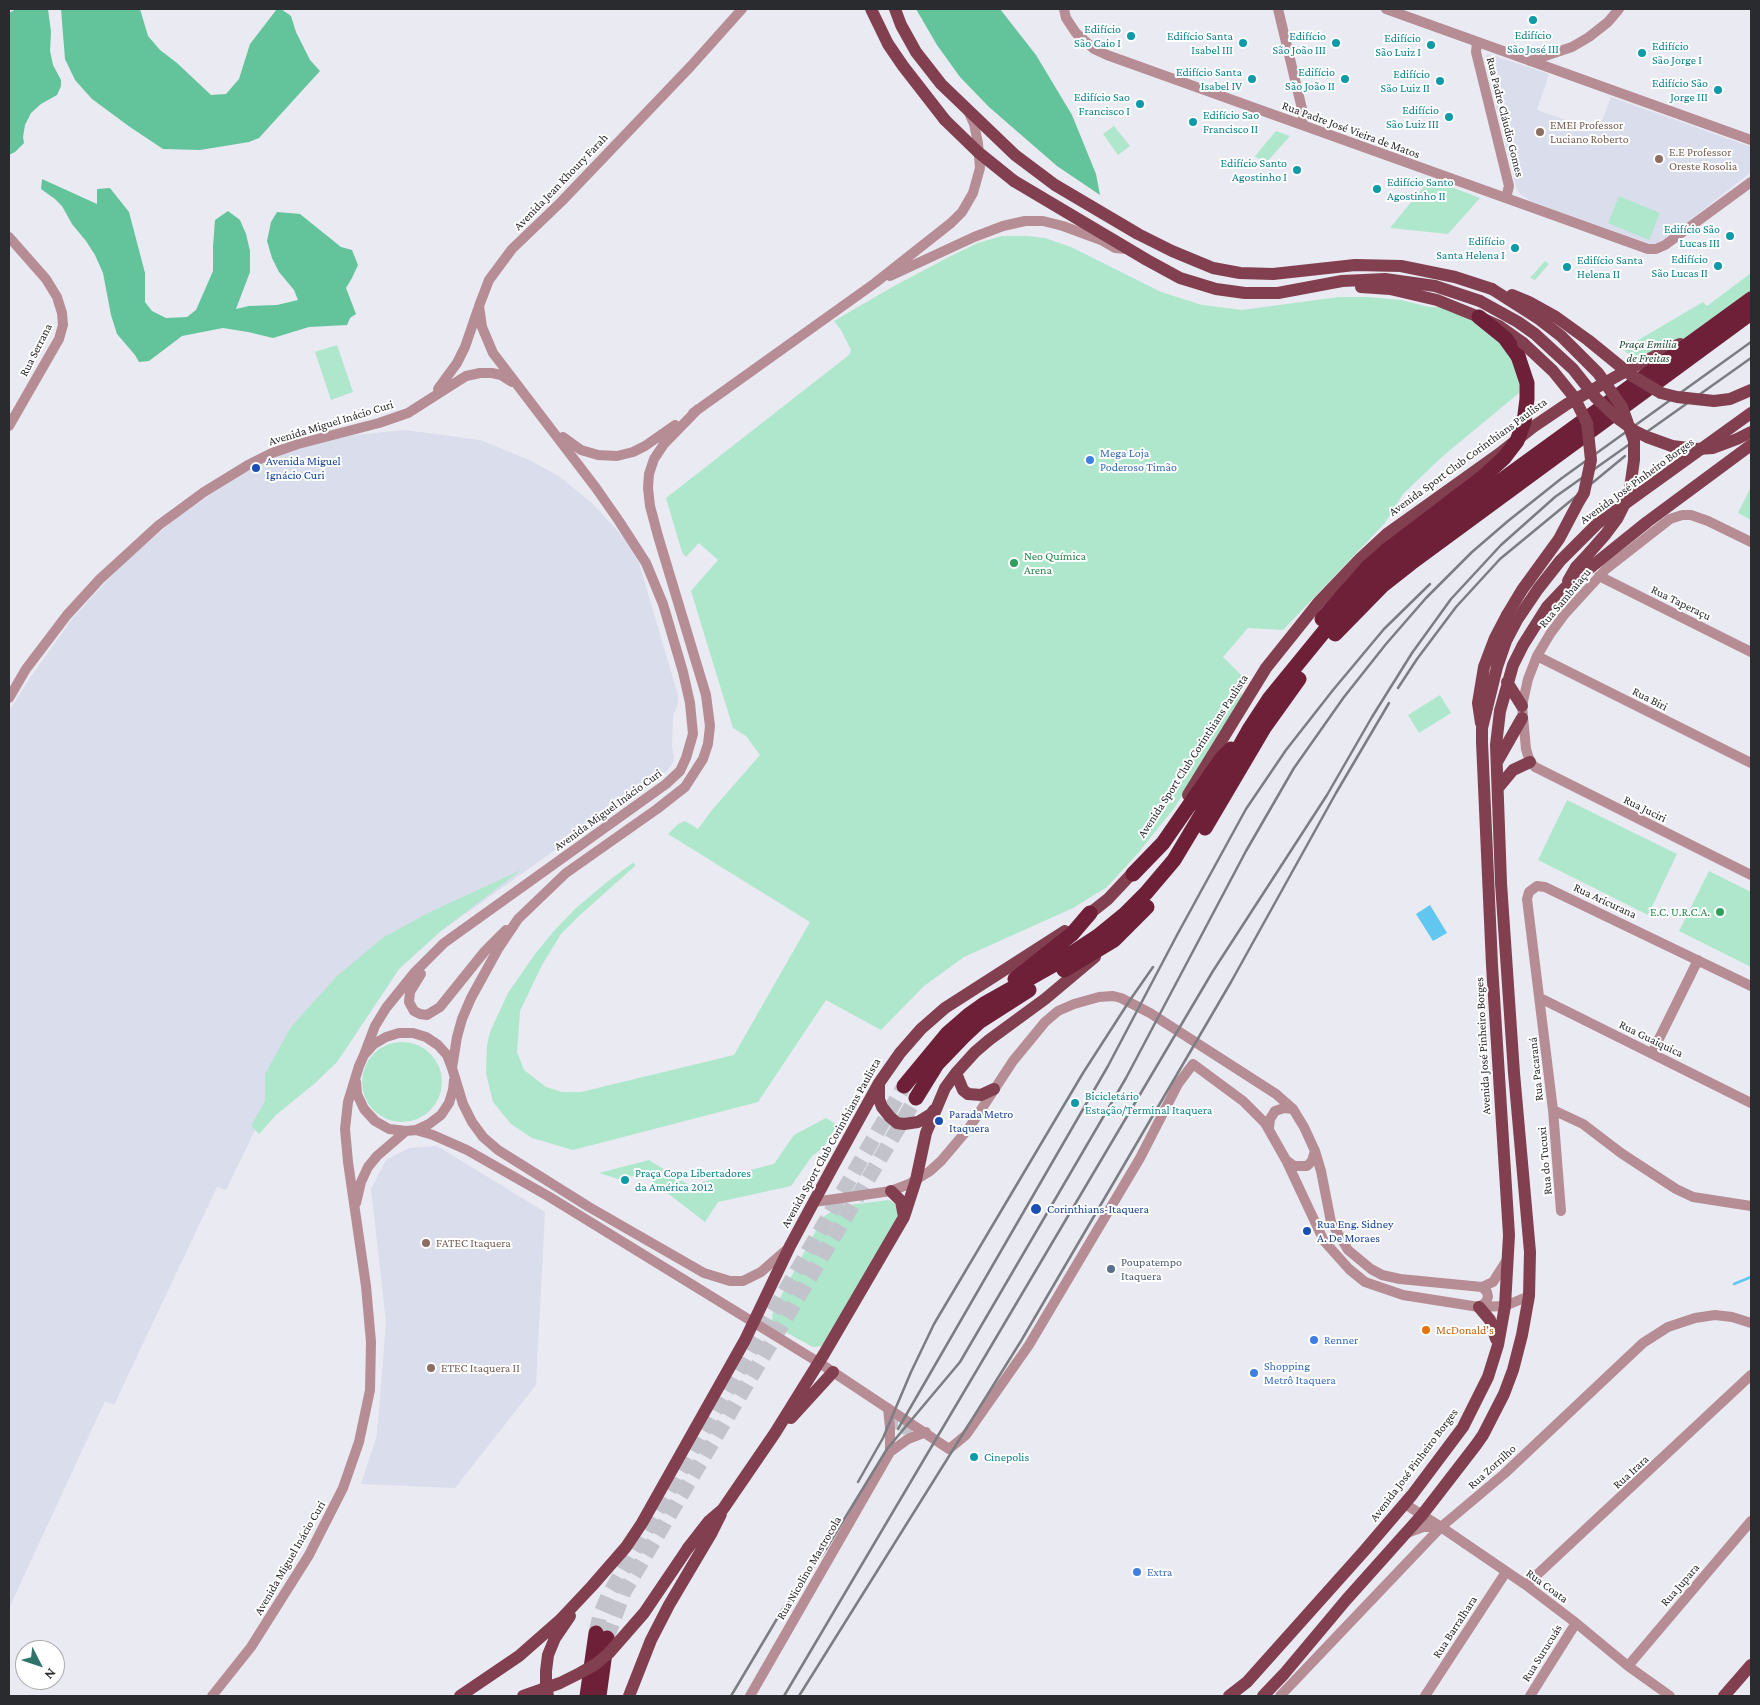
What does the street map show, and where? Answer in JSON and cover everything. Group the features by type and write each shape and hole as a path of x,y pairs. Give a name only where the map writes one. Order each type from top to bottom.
{"highway":[{"name":"Avenida Sport Club Corinthians Paulista","path":"904,1086 948,1034 984,1004 1057,963 1098,936 1142,898 1174,860 1250,728 1270,699 1330,623 1371,583 1488,490 1751,299"},
{"path":"916,1098 937,1064 979,1022 1114,940 1146,908 1184,862 1276,709 1321,650 1384,585 1448,535 1751,313"},
{"path":"1270,699 1279,680 1313,629 1369,566 1482,478 1504,458 1517,441 1524,422 1528,399 1521,350 1479,317"},
{"path":"1133,874 1163,843 1222,758 1250,728"},
{"path":"984,1004 1072,934 1090,913"},
{"path":"587,1696 601,1635 599,1696"}],"main road":[{"path":"871,9 888,44 929,101 950,126 978,152 1014,181 1085,229 1180,278 1229,292 1260,294 1278,293 1321,284 1359,280 1385,279 1435,286 1480,301 1518,322 1535,334 1573,369 1596,398 1634,430 1647,437 1672,446 1713,448 1751,432"},
{"path":"895,9 901,25 916,52 941,84 1015,155 1055,186 1138,234 1196,262 1226,271 1256,274 1280,274 1378,264 1400,266 1455,277 1529,302 1556,317 1631,375 1661,393 1714,401 1730,399 1751,390"},
{"path":"1321,284 1372,287 1419,295 1462,308 1479,317"},
{"path":"1492,289 1539,319 1575,348 1604,381 1622,407 1634,441 1634,460 1629,495 1617,518 1569,578 1565,588"},
{"name":"Avenida Sport Club Corinthians Paulista","path":"460,1696 519,1656 560,1620 626,1547 642,1523 754,1323 790,1246 879,1084 900,1053 921,1029 969,992 1050,942 1090,913 1108,899 1133,874 1186,799 1266,668 1318,603 1360,559 1395,528 1567,404 1635,366 1709,330"},
{"path":"1482,728 1478,704 1484,667 1495,638 1522,590 1559,538 1584,493 1591,460 1587,423 1574,397 1554,371 1521,350"},
{"name":"Avenida José Pinheiro Borges","path":"1229,1696 1247,1682 1405,1504 1464,1427 1488,1377 1498,1345 1505,1306 1509,1235 1482,780 1482,728 1497,667 1506,641 1517,620 1538,589 1560,562 1597,524 1751,413"},
{"path":"1263,1696 1422,1515 1483,1435 1494,1415 1513,1370 1522,1335 1529,1296 1530,1252 1514,1073 1502,902 1496,745 1500,711 1506,682 1512,665 1547,607 1565,588 1647,522 1751,445"},
{"path":"1497,762 1522,712 1506,682"},
{"path":"1498,788 1513,770 1530,762"},
{"path":"630,1696 651,1640 669,1605 711,1534 723,1509 774,1433 904,1217 916,1180 926,1133 945,1088 975,1052 1045,999 1114,940"},
{"path":"956,1073 962,1090 968,1094 981,1095 994,1089"},
{"path":"879,1084 879,1099 882,1107 897,1122 904,1124 918,1122 931,1114 937,1106"},
{"path":"891,1191 901,1201 904,1217"},
{"path":"1509,1235 1521,1236 1526,1240 1530,1252"},
{"path":"1479,1307 1492,1323 1498,1345"},
{"path":"774,1433 788,1421 833,1372"},
{"path":"523,1696 560,1683 580,1673 596,1664 609,1653 644,1614 688,1548 709,1521 723,1509"},
{"path":"1365,1550 1364,1563 1370,1573"},
{"path":"1341,1578 1346,1588 1346,1600"},
{"path":"548,1696 546,1671 548,1655 555,1638 592,1586"},
{"path":"1724,1696 1751,1665"}],"street":[{"name":"Avenida Jean Khoury Farah","path":"479,306 489,280 512,248 561,202 736,18 742,9"},
{"name":"Avenida Jean Khoury Farah","path":"736,18 750,9"},
{"path":"891,9 901,25"},
{"name":"Rua Padre José Vieira de Matos","path":"1064,9 1066,18 1076,33 1094,49 1116,59 1648,248 1656,249 1666,245 1751,182"},
{"path":"1278,9 1303,113 1302,125"},
{"path":"1386,9 1751,140"},
{"path":"1530,61 1572,47 1608,22 1619,9"},
{"name":"Rua Padre Cláudio Gomes","path":"1477,42 1476,52 1509,186 1506,198"},
{"path":"550,427 581,450 598,455 616,456 633,452 645,446 698,409 875,283 951,223 969,202 980,168 974,124 967,111"},
{"path":"875,283 974,237 1003,226 1043,221 1085,229"},
{"name":"Rua Serrana","path":"9,237 46,278 57,297 62,313 63,325 59,339 9,426"},
{"path":"479,306 482,327 493,353 519,386"},
{"name":"Avenida Miguel Inácio Curi","path":"427,401 445,381 457,363 470,335 479,306"},
{"name":"Avenida Miguel Inácio Curi","path":"9,698 26,669 67,615 100,579 159,525 204,492 248,464 272,453 337,432 380,423 408,413 466,376 492,373 519,386 619,521 646,564 663,604 683,672 690,704 693,734 680,771 666,784 469,924 444,944 415,972 386,1008 375,1026 358,1066 348,1102 346,1128 355,1212 366,1286 371,1342 370,1390 360,1442 343,1488 309,1555 257,1639 212,1696"},
{"path":"444,944 416,979 410,992 410,1006 420,1014 427,1015 440,1007 484,951 566,873 657,809 684,786 703,759 708,744 710,726 706,695 658,536 650,506 648,488 649,474 654,459 664,444 698,409"},
{"name":"Rua Sambaiaçu","path":"1530,762 1526,749 1522,712 1528,679 1537,656 1550,634 1564,615 1599,576 1663,524 1670,519 1682,515 1691,515 1708,521 1751,542"},
{"name":"Rua Taperaçu","path":"1599,576 1751,652"},
{"name":"Rua Biri","path":"1537,656 1751,763"},
{"name":"Rua Juciri","path":"1530,762 1540,771 1751,875"},
{"name":"Rua Aricurana","path":"1529,892 1537,886 1545,887 1751,986"},
{"name":"Rua Pacaraná","path":"1529,892 1527,898 1553,1110 1583,1124 1621,1153 1676,1189 1693,1196 1751,1206"},
{"path":"411,1130 429,1124 441,1115 449,1103 453,1090 457,1037 462,1018 498,949 518,919"},
{"path":"1652,1053 1698,960"},
{"path":"814,1202 891,1191 902,1188 916,1180 941,1161 969,1128 994,1089 1036,1031 1058,1011 1088,999 1113,996 1121,998 1150,1013 1276,1094 1293,1109 1315,1151 1331,1222 1344,1246 1360,1262 1382,1275 1400,1279 1482,1287 1488,1285 1496,1278 1504,1266 1509,1252"},
{"name":"Rua Guaiquica","path":"1540,998 1751,1103"},
{"path":"364,1054 374,1044 386,1037 399,1033 413,1033 438,1045 446,1056 463,1104 472,1122 483,1137 498,1150 542,1179 704,1273 730,1281 743,1281 754,1277 766,1269 790,1246"},
{"path":"356,1078 357,1094 364,1109 375,1121 389,1129 411,1130 433,1135 467,1150 548,1196 818,1362 949,1449 966,1435 1029,1345 1140,1158 1178,1084 1193,1064 1242,1101 1269,1128 1324,1240 1349,1268 1365,1282 1403,1295 1479,1307 1505,1306 1529,1296"},
{"path":"1269,1128 1270,1119 1275,1111 1284,1108 1293,1109"},
{"name":"Rua do Tucuxi","path":"1553,1110 1561,1211"},
{"name":"Avenida Miguel Inácio Curi","path":"355,1212 362,1182 368,1167 377,1156 411,1130"},
{"path":"1286,1160 1294,1166 1307,1166 1312,1161 1315,1151"},
{"path":"1479,1307 1486,1302 1488,1297 1487,1292 1482,1287"},
{"name":"Rua Zorrilho","path":"1280,1696 1442,1527 1504,1474 1642,1343 1668,1327 1695,1318 1732,1317 1751,1324"},
{"name":"Rua Irara","path":"1526,1586 1751,1375"},
{"path":"888,1408 890,1452"},
{"name":"Rua Nicolino Mastrocola","path":"750,1696 890,1452 908,1439 926,1432"},
{"name":"Rua Coata","path":"1405,1504 1442,1527 1526,1586 1576,1623 1628,1666 1670,1696"},
{"name":"Rua Jupara","path":"1628,1666 1751,1521"},
{"path":"1407,1532 1424,1527 1442,1527"},
{"name":"Rua Barralhara","path":"1425,1696 1506,1572"},
{"name":"Rua Surucuás","path":"1530,1696 1576,1623"}],"shaded area":[{"name":"E.E Professor Oreste Rosolia","path":"1489,54 1549,74 1537,110 1598,131 1611,97 1751,147 1751,172 1666,239 1655,244 1650,244 1533,202 1520,194 1516,187 1484,58"},
{"path":"405,430 480,440 527,459 559,476 593,504 624,538 639,563 678,695 678,704 673,716 672,745 674,760 668,770 441,931 399,969 337,1062 314,1084 255,1130 226,1190 217,1187 114,1405 105,1401 9,1608 9,711 72,619 124,562 179,516 241,474 285,451 334,437"},
{"path":"437,1146 545,1212 536,1385 455,1488 361,1484 377,1435 386,1322 371,1189 386,1160 409,1148"}],"green space":[{"path":"16,9 48,9 51,32 50,51 53,65 61,80 61,86 57,95 41,104 31,113 25,125 24,143 9,155 9,13"},
{"path":"61,9 140,9 148,36 160,50 211,95 226,94 239,79 250,44 277,9 281,9 291,16 296,32 310,60 320,71 259,138 249,142 200,150 163,149 92,99 75,80 65,59"},
{"path":"916,9 1000,9 1036,55 1072,115 1096,174 1100,195 1057,166 989,107 960,77 937,45"},
{"path":"1114,126 1130,146 1118,155 1103,134"},
{"path":"1276,131 1290,136 1265,164 1255,156"},
{"path":"42,179 97,204 97,189 110,188 129,212 145,273 145,302 152,311 166,318 187,317 196,310 213,271 215,220 228,211 240,220 250,251 250,272 236,309 249,306 277,305 298,300 294,290 279,272 267,241 271,222 277,212 300,214 341,247 352,250 358,265 346,288 356,314 350,318 347,325 309,327 273,338 223,328 182,336 149,361 139,362 117,334 111,315 103,273 95,255 72,224 62,206 41,189"},
{"path":"1430,179 1480,198 1448,234 1390,228"},
{"path":"1619,196 1660,213 1649,240 1608,223"},
{"name":"Neo Química Arena","path":"1002,236 1045,238 1071,247 1161,292 1202,305 1242,310 1339,297 1367,297 1401,300 1429,307 1455,308 1484,323 1509,350 1520,383 1519,393 1443,456 1403,494 1385,523 1283,630 1248,628 1223,657 1243,677 1241,699 1175,807 1139,852 1107,887 1073,908 964,957 924,986 881,1030 826,1000 758,1102 573,1150 532,1138 511,1124 493,1102 486,1073 487,1045 490,1032 508,993 535,954 575,909 607,882 634,862 635,866 561,934 542,965 520,1011 517,1052 524,1070 546,1087 562,1092 581,1092 734,1055 810,922 668,834 678,824 685,821 698,829 760,755 746,736 733,728 691,591 718,560 699,543 686,557 682,552 666,498 849,355 851,350 834,321 951,256 978,243"},
{"path":"1545,261 1549,264 1535,280 1530,278"},
{"name":"Praça Emilia de Freitas","path":"1751,273 1751,294 1645,371 1623,349 1703,302 1707,306"},
{"path":"337,345 353,392 331,400 315,352"},
{"path":"1751,487 1751,520 1738,513"},
{"path":"1440,695 1451,713 1419,733 1408,715"},
{"path":"1567,800 1677,854 1648,915 1538,860"},
{"path":"521,870 441,931 399,969 337,1062 314,1084 276,1115 259,1134 251,1126 265,1101 265,1074 291,1027 337,976 384,937 430,912"},
{"name":"E.C. U.R.C.A.","path":"1709,871 1751,892 1751,967 1679,931"},
{"path":"394,1042 410,1042 431,1053 442,1074 442,1090 431,1111 410,1122 394,1122 380,1116 368,1104 362,1090 362,1074 368,1060 380,1048"},
{"path":"826,1118 837,1125 823,1148 812,1156 791,1186 718,1202 705,1222 643,1174 618,1179 599,1173 649,1160 697,1190 702,1182 774,1164 794,1135"},
{"path":"889,1200 898,1209 898,1219 822,1346 813,1347 778,1328 772,1320 773,1311 823,1217 840,1206"}],"water":[{"path":"1430,905 1447,933 1433,941 1416,914"}],"waterway":[{"path":"1734,1284 1751,1277"}],"tunnel":[{"path":"596,1633 600,1615 608,1596 904,1086"},
{"path":"607,1638 624,1592 916,1098"},
{"path":"890,1428 893,1424 898,1424 907,1430 908,1439"}],"railway":[{"path":"781,1613 826,1549 887,1449 960,1362 1126,1078 1246,851 1294,768 1344,697 1426,598 1472,552 1562,478 1751,342"},
{"path":"784,1696 1213,971 1327,795 1412,653 1451,599 1501,545 1555,497 1751,358"},
{"path":"1398,688 1456,607 1500,559 1625,456"},
{"path":"898,1429 1108,1066 1246,809 1286,750 1333,690 1384,629 1430,584"},
{"path":"799,1696 1021,1341 1231,982 1336,793 1389,703"},
{"path":"858,1482 883,1438 934,1324 1083,1073 1153,967"},
{"path":"731,1696 784,1607"}],"place":[{"name":"Edifício São José III","path":"1533,20"},
{"name":"Edifício São Caio I","path":"1131,36"},
{"name":"Edifício Santa Isabel III","path":"1243,43"},
{"name":"Edifício São João III","path":"1336,43"},
{"name":"Edifício São Luiz I","path":"1431,45"},
{"name":"Edifício São Jorge I","path":"1642,53"},
{"name":"Edifício Santa Isabel IV","path":"1252,79"},
{"name":"Edifício São João II","path":"1345,79"},
{"name":"Edifício São Luiz II","path":"1440,81"},
{"name":"Edifício São Jorge III","path":"1718,90"},
{"name":"Edifício Sao Francisco I","path":"1140,104"},
{"name":"Edifício São Luiz III","path":"1449,117"},
{"name":"Edifício Sao Francisco II","path":"1193,122"},
{"name":"EMEI Professor Luciano Roberto","path":"1540,132"},
{"name":"E.E Professor Oreste Rosolia","path":"1659,159"},
{"name":"Edifício Santo Agostinho I","path":"1297,170"},
{"name":"Edifício Santo Agostinho II","path":"1377,189"},
{"name":"Edifício São Lucas III","path":"1730,236"},
{"name":"Edifício Santa Helena I","path":"1515,248"},
{"name":"Edifício São Lucas II","path":"1718,266"},
{"name":"Edifício Santa Helena II","path":"1567,267"},
{"name":"Mega Loja Poderoso Timão","path":"1090,460"},
{"name":"Avenida Miguel Ignácio Curi","path":"256,468"},
{"name":"Neo Química Arena","path":"1014,563"},
{"name":"E.C. U.R.C.A.","path":"1720,912"},
{"name":"Bicicletário Estação/Terminal Itaquera","path":"1075,1103"},
{"name":"Parada Metro Itaquera","path":"939,1121"},
{"name":"Praça Copa Libertadores da América 2012","path":"625,1180"},
{"name":"Corinthians-Itaquera","path":"1036,1209"},
{"name":"Rua Eng. Sidney A. De Moraes","path":"1307,1231"},
{"name":"FATEC Itaquera","path":"426,1243"},
{"name":"Poupatempo Itaquera","path":"1111,1269"},
{"name":"McDonald's","path":"1426,1330"},
{"name":"Renner","path":"1314,1340"},
{"name":"ETEC Itaquera II","path":"431,1368"},
{"name":"Shopping Metrô Itaquera","path":"1254,1373"},
{"name":"Cinepolis","path":"974,1457"},
{"name":"Extra","path":"1137,1572"}]}
